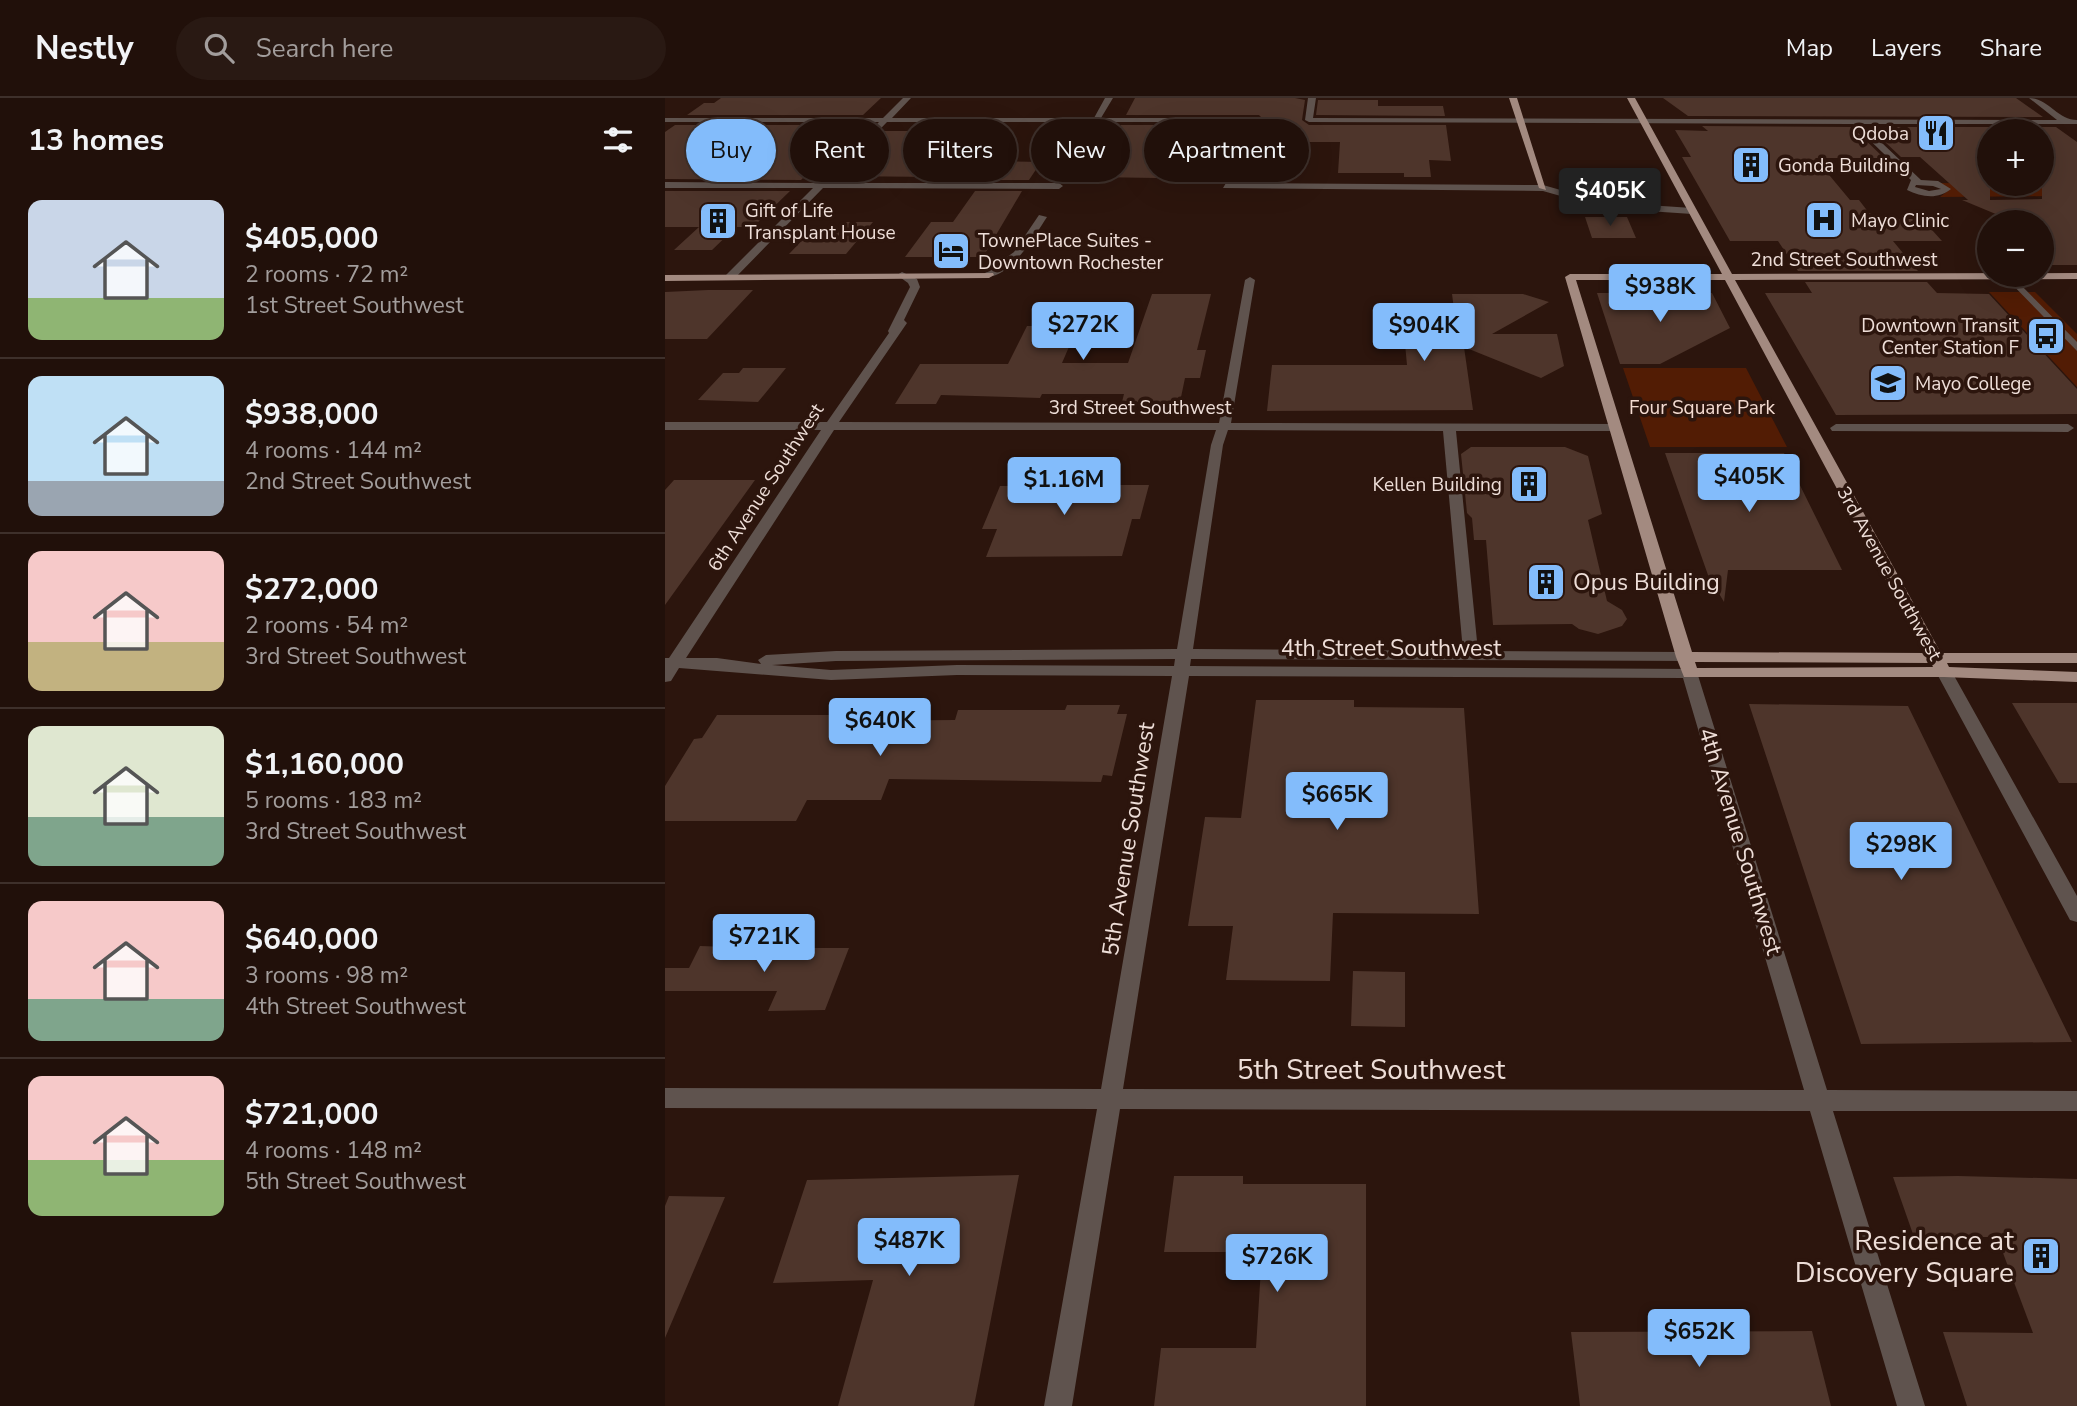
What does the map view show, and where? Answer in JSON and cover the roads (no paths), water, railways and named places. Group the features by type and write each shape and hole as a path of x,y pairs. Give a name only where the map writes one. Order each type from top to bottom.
{"main road":[{"path":"1513,98 1543,188"},
{"name":"3rd Avenue Southwest","path":"1631,98 1940,665"},
{"path":"665,270 733,274 989,275"},
{"path":"665,278 733,274"},
{"name":"2nd Street Southwest","path":"1570,277 1977,276"},
{"name":"2nd Street Southwest","path":"2054,276 2077,276"},
{"name":"4th Avenue Southwest","path":"1570,277 1687,665"},
{"name":"4th Street Southwest","path":"1687,665 1940,665 2077,658"},
{"name":"4th Street Southwest","path":"1940,665 2077,677"}],"street":[{"path":"885,119 907,98"},
{"path":"1097,119 1109,98"},
{"path":"1312,98 1309,120 2077,121"},
{"path":"2033,98 2077,130"},
{"path":"665,120 790,120"},
{"path":"889,120 1031,120"},
{"path":"1855,121 1918,182"},
{"path":"733,274 823,182"},
{"path":"665,185 1059,186"},
{"path":"1226,186 1543,188 1603,205 1692,211"},
{"path":"989,275 1018,254 1042,217"},
{"name":"6th Avenue Southwest","path":"668,668 898,327 900,311 915,287 913,281 902,275"},
{"name":"5th Avenue Southwest","path":"1058,1406 1112,1099 1217,445 1223,427 1250,280"},
{"path":"2018,287 2077,348"},
{"name":"3rd Street Southwest","path":"665,426 1615,427"},
{"path":"1449,427 1471,656"},
{"path":"1836,428 2068,428"},
{"name":"4th Street Southwest","path":"668,668 706,664 831,675 1182,662 1471,656 1687,665"},
{"name":"4th Street Southwest","path":"1182,662 1687,665"},
{"name":"4th Avenue Southwest","path":"1687,665 1821,1099 1912,1406"},
{"name":"3rd Avenue Southwest","path":"1940,665 2077,914"},
{"name":"5th Street Southwest","path":"665,1098 2077,1101"}],"place":[{"name":"Qdoba","path":"1936,133"},
{"name":"Gonda Building","path":"1751,165"},
{"name":"Mayo Clinic","path":"1824,220"},
{"name":"Gift of Life Transplant House","path":"718,221"},
{"name":"TownePlace Suites - Downtown Rochester","path":"951,251"},
{"name":"Downtown Transit Center Station F","path":"2046,336"},
{"name":"Mayo College","path":"1888,383"},
{"name":"Kellen Building","path":"1529,484"},
{"name":"Opus Building","path":"1546,582"},
{"name":"Residence at Discovery Square","path":"2041,1256"}],"park label":[{"name":"Four Square Park","path":"1702,407"}]}
